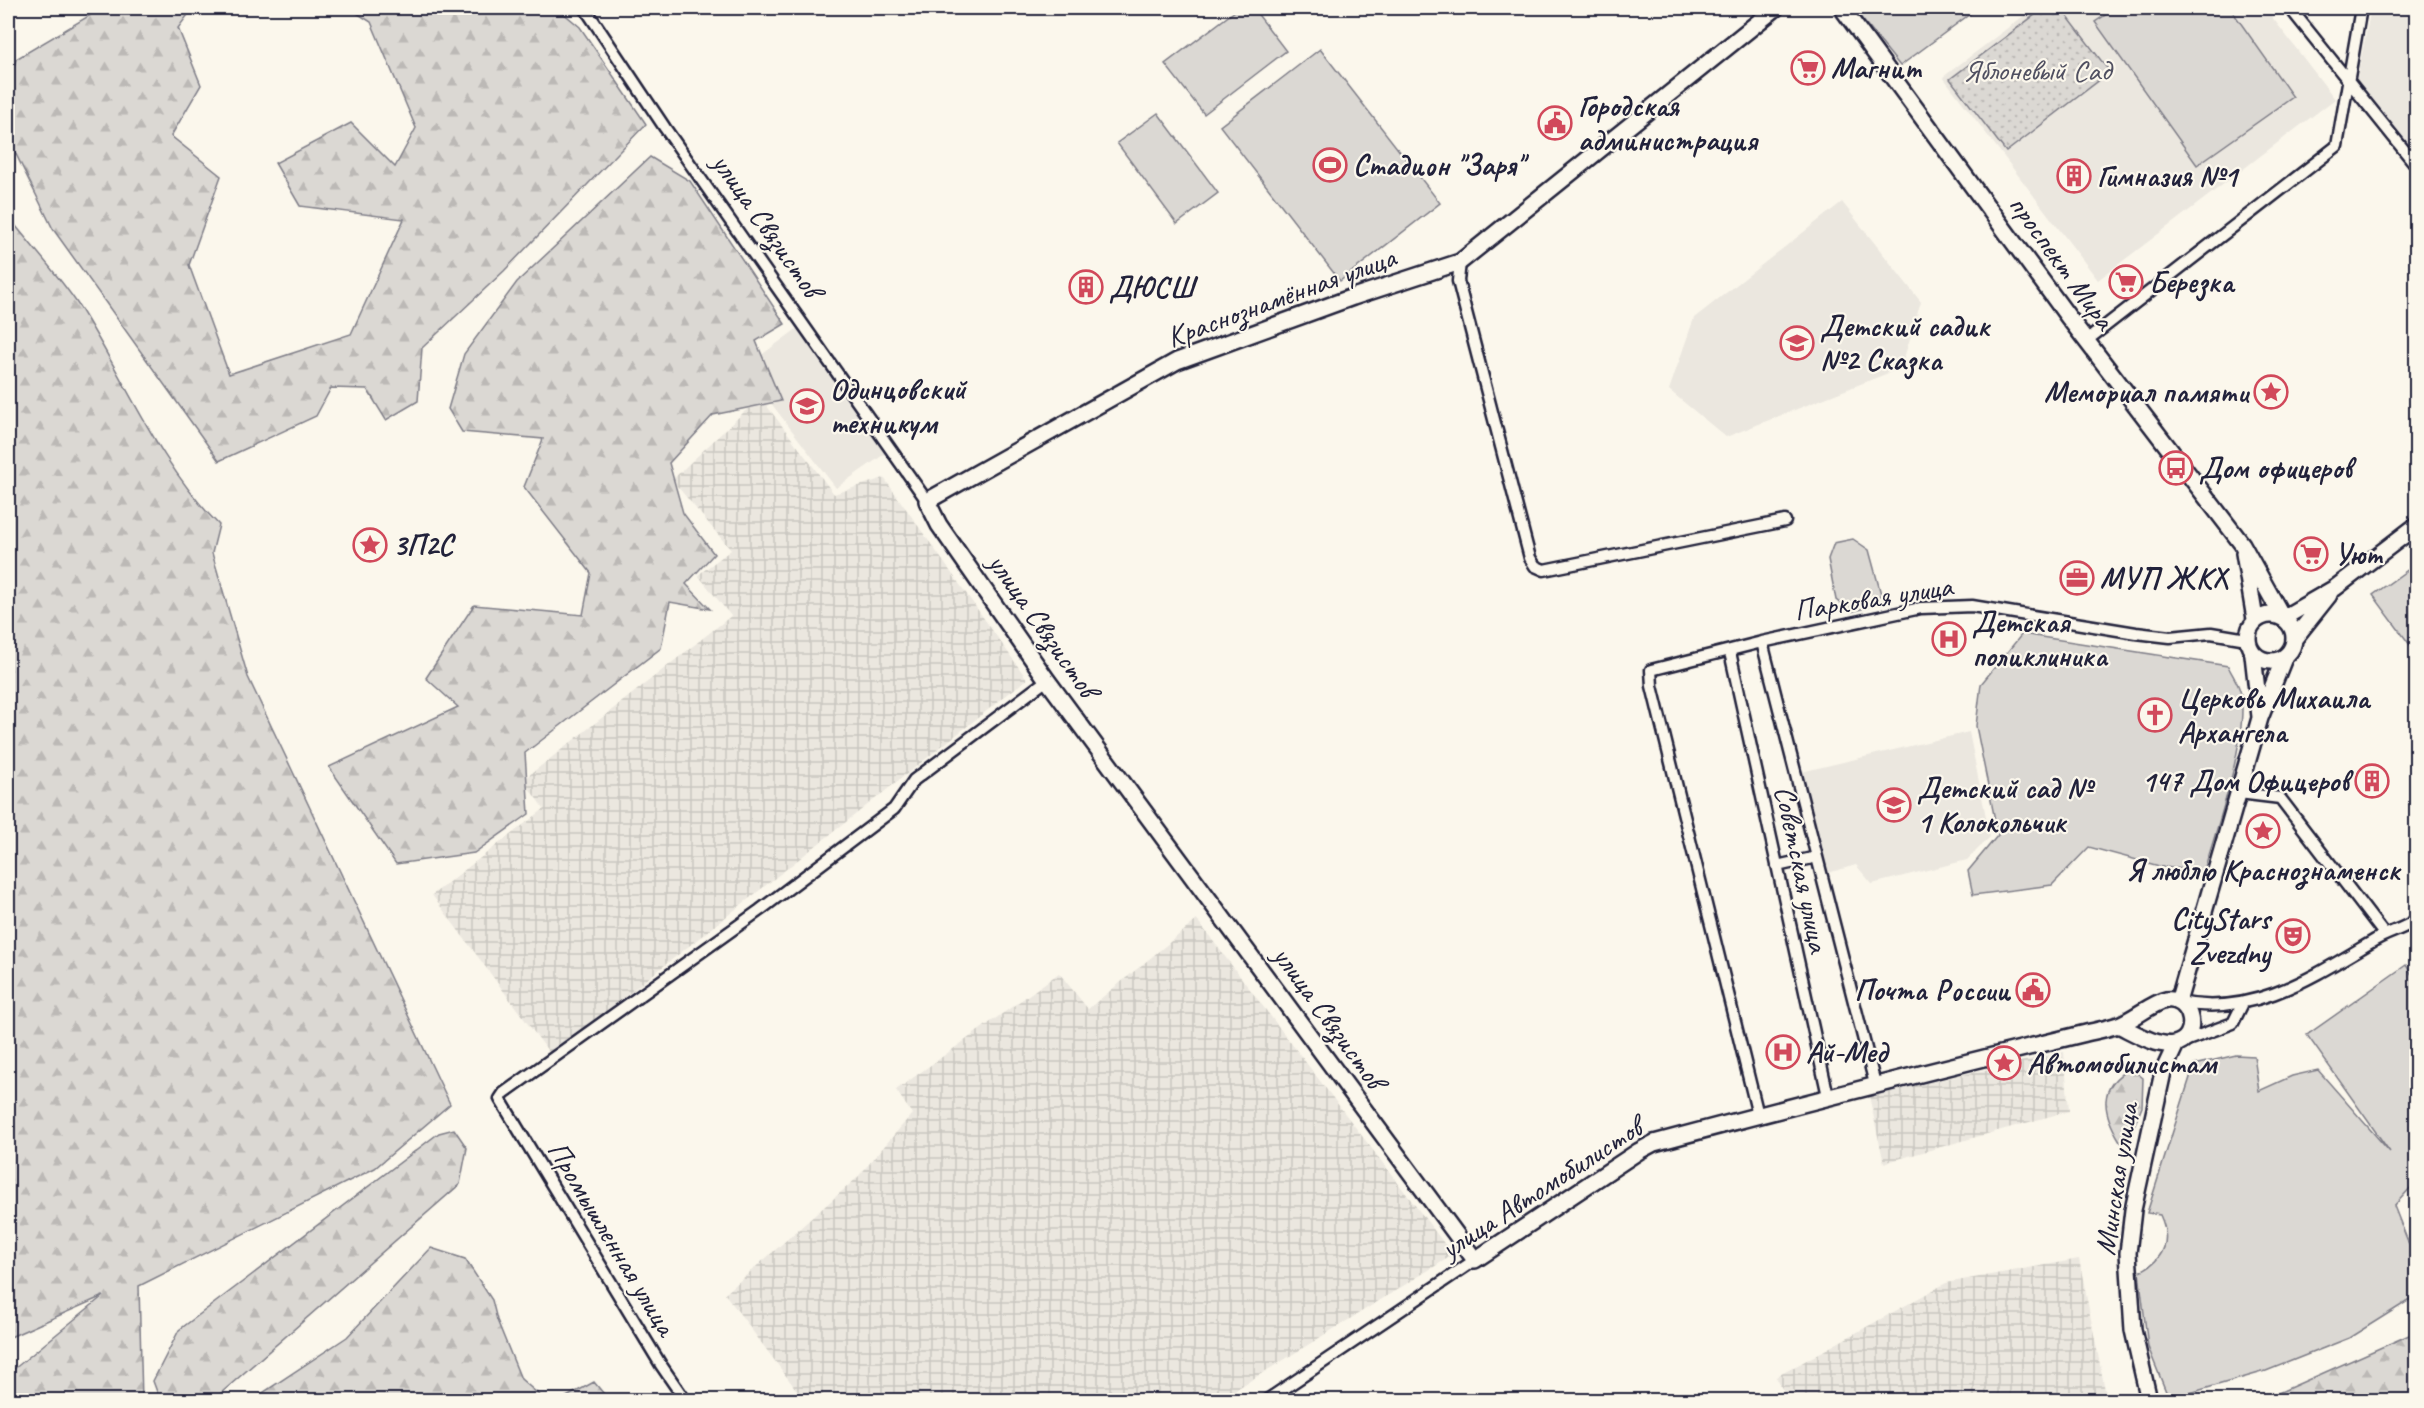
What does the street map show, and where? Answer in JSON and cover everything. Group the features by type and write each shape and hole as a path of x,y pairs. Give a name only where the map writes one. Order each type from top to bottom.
{"street":[{"name":"улица Связистов","path":"585,8 665,128 927,501 939,525 1047,680 1475,1260"},
{"name":"Краснознамённая улица","path":"927,501 1177,361 1342,300 1460,262 1776,8"},
{"name":"проспект Мира","path":"1842,8 2086,341 2242,544 2283,618"},
{"path":"2290,8 2416,165"},
{"path":"2086,341 2337,146 2361,8"},
{"path":"1460,262 1458,281 1530,558 1534,566 1544,570 1785,521"},
{"path":"2283,618 2335,588 2416,526"},
{"name":"проспект Мира","path":"2242,544 2255,619"},
{"path":"2178,1002 2260,718 2294,639 2335,588"},
{"name":"Парковая улица","path":"1758,1115 1651,670 1730,652 1762,642 1921,608 1972,606 2136,633 2170,637 2211,633 2247,639"},
{"path":"2260,718 2253,655 2247,633 2255,619 2273,614 2290,624 2294,639"},
{"path":"1762,642 1875,1084"},
{"name":"Советская улица","path":"1730,652 1828,1096"},
{"path":"2253,655 2272,662 2284,658"},
{"name":"Промышленная улица","path":"685,1401 500,1099 504,1093 760,910 894,809 914,780 1047,680"},
{"path":"2239,793 2280,798 2384,934"},
{"path":"1777,866 1817,857"},
{"path":"2169,1043 2148,1030 2147,1018 2152,1008 2164,1000 2192,1005 2242,1005 2301,983 2384,934 2416,920"},
{"path":"2169,1043 2189,1033 2191,1019 2189,1012 2178,1002"},
{"path":"2118,1025 2169,1043 2233,1023 2242,1005"},
{"name":"улица Автомобилистов","path":"1267,1401 1646,1146 1828,1096 2118,1025 2152,1008"},
{"name":"Минская улица","path":"2150,1401 2133,1330 2128,1253 2133,1210 2169,1043"}],"shaded area":[{"path":"2034,8 2265,8 2335,99 2098,280 1943,77"},
{"path":"2371,8 2416,8 2416,158 2356,83"},
{"name":"Детский садик №2 Сказка","path":"1842,202 1921,302 1901,368 1726,437 1669,390 1694,318"},
{"path":"798,328 886,453 836,488 744,368"},
{"path":"760,397 834,494 884,478 1027,679 551,1055 432,895 544,809 523,780 731,616 698,575 731,550 672,480"},
{"name":"Детский сад № 1 Колокольчик","path":"1969,732 1990,837 1967,860 1872,884 1856,865 1821,875 1797,773"},
{"path":"1197,920 1453,1255 1219,1400 804,1400 725,1294 857,1178 912,1114 896,1090 1059,973 1088,1009"},
{"path":"2064,1052 2069,1111 1884,1163 1869,1096"},
{"path":"2079,1259 2107,1400 1788,1400 1776,1377 1946,1283"}],"green space":[{"path":"100,8 193,8 178,28 201,85 171,136 221,176 189,265 229,374 351,334 404,219 300,206 275,163 351,123 395,167 416,128 371,22 349,8 544,8 562,12 580,27 646,124 504,271 422,348 418,401 386,420 367,389 331,388 316,416 219,461 53,229 8,138 8,89 16,59"},
{"path":"1239,8 1253,8 1286,51 1204,114 1165,64"},
{"path":"1853,8 1978,8 1900,66"},
{"name":"Яблоневый Сад","path":"2044,8 2061,8 2110,72 2006,152 1950,79"},
{"path":"2116,8 2230,8 2293,97 2197,165 2095,22"},
{"name":"Стадион \"Заря\"","path":"1320,49 1440,203 1340,281 1220,126"},
{"path":"1158,113 1218,193 1177,224 1117,143"},
{"path":"650,157 690,181 785,324 756,341 781,401 713,415 669,463 683,513 714,554 686,584 710,609 670,602 661,648 525,753 529,814 474,853 396,864 329,767 458,707 426,678 474,605 583,615 591,573 524,487 543,439 462,432 448,409 464,354 517,282"},
{"path":"8,216 79,306 160,448 197,501 219,525 212,553 248,677 450,1104 375,1168 139,1286 142,1400 8,1400 8,1374 103,1296 8,1338"},
{"path":"1853,539 1869,550 1881,594 1868,607 1851,612 1836,600 1828,559 1834,543"},
{"path":"2416,564 2416,653 2373,595"},
{"path":"2022,634 2228,666 2241,695 2240,735 2230,783 2204,871 2163,867 2089,847 2052,885 1973,895 1968,871 1998,835 1976,726 1981,684"},
{"path":"2406,965 2416,981 2416,1189 2413,1185 2394,1206 2416,1262 2416,1296 2349,1338 2266,1371 2169,1399 2148,1347 2139,1272 2155,1262 2163,1249 2165,1233 2160,1215 2147,1213 2194,1065 2236,1055 2254,1056 2259,1091 2292,1076 2318,1070 2390,1152 2307,1035"},
{"path":"2131,1068 2143,1078 2142,1107 2127,1142 2120,1141 2109,1120 2106,1100 2112,1083"},
{"path":"454,1129 467,1148 460,1184 213,1400 160,1400 153,1381 179,1330 439,1133"},
{"path":"431,1248 465,1259 492,1300 497,1320 521,1379 545,1400 252,1400 347,1337"},
{"path":"2416,1332 2416,1400 2269,1400 2269,1397"},
{"path":"594,1382 609,1400 561,1400"}],"place":[{"name":"Магнит","path":"1808,68"},
{"name":"Городская администрация","path":"1555,123"},
{"name":"Стадион \"Заря\"","path":"1330,165"},
{"name":"Гимназия №1","path":"2074,176"},
{"name":"Березка","path":"2126,282"},
{"name":"ДЮСШ","path":"1086,287"},
{"name":"Детский садик №2 Сказка","path":"1797,343"},
{"name":"Мемориал памяти","path":"2271,392"},
{"name":"Одинцовский техникум","path":"807,406"},
{"name":"Дом офицеров","path":"2176,468"},
{"name":"3П2С","path":"370,545"},
{"name":"Уют","path":"2311,554"},
{"name":"МУП ЖКХ","path":"2077,578"},
{"name":"Детская поликлиника","path":"1949,639"},
{"name":"Церковь Михаила Архангела","path":"2155,715"},
{"name":"147 Дом Офицеров","path":"2372,781"},
{"name":"Детский сад № 1 Колокольчик","path":"1894,805"},
{"name":"Я люблю Краснознаменск","path":"2263,831"},
{"name":"CityStars Zvezdny","path":"2293,936"},
{"name":"Почта России","path":"2033,990"},
{"name":"Ай-Мед","path":"1783,1052"},
{"name":"Автомобилистам","path":"2004,1063"}]}
